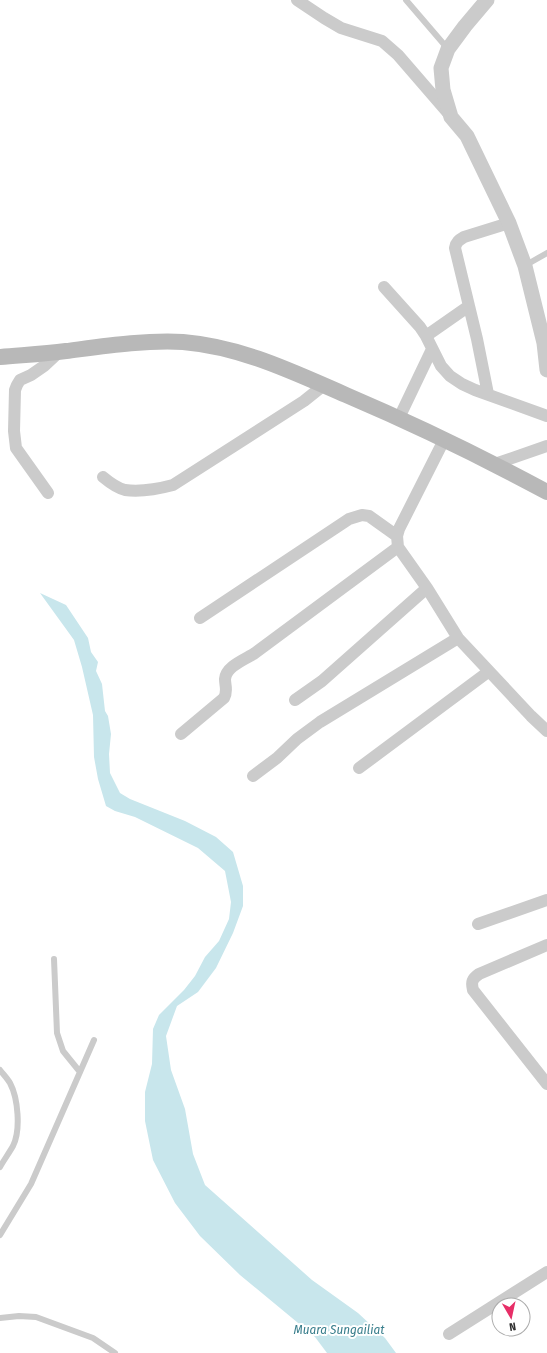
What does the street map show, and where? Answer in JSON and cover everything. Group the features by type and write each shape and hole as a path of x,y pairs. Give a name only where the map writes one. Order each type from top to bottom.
{"main road":[{"path":"1,357 152,342 203,344 230,350 273,363 399,418 495,464 547,492"}],"street":[{"path":"297,0 342,28 382,40 398,55 467,136 510,223 525,266 544,343 547,370"},
{"path":"451,117 443,90 442,68 448,49 487,0"},
{"path":"488,394 477,339 456,254 456,244 464,237 510,223"},
{"path":"384,287 420,326 441,366 450,376 462,384 547,416"},
{"path":"426,336 469,306"},
{"path":"399,418 432,349"},
{"path":"48,493 16,448 14,431 15,396 16,385 20,380 31,375 44,366 59,352"},
{"path":"103,477 113,485 124,490 161,488 173,485 304,401 324,385"},
{"path":"181,734 224,698 226,691 225,677 231,668 255,653 397,542 398,529 444,440"},
{"path":"495,464 547,446"},
{"path":"200,618 349,519 362,515 369,516 397,542 458,638 488,672 547,731"},
{"path":"295,700 322,681 427,588"},
{"path":"253,776 320,722 458,638"},
{"path":"359,768 488,672"},
{"path":"478,924 547,900"},
{"path":"547,945 478,974 474,978 472,985 473,990 495,1020 547,1084"},
{"path":"449,1334 547,1272"}],"lane":[{"path":"406,0 448,49"},
{"path":"525,266 547,253"},
{"path":"54,959 57,1033 63,1051 80,1072"},
{"path":"0,1235 30,1184 94,1040"},
{"path":"0,1070 14,1092 18,1120 17,1133 13,1145 0,1167"},
{"path":"0,1318 19,1316 36,1317 93,1338 115,1353"}],"water":[{"name":"Muara Sungailiat","path":"40,593 66,605 88,638 91,652 98,662 96,671 102,684 105,711 108,716 111,734 109,754 110,773 120,793 130,799 185,821 216,837 233,852 243,886 243,906 233,933 216,968 198,992 177,1006 166,1036 171,1070 185,1109 193,1154 205,1185 312,1280 358,1313 385,1338 396,1353 327,1353 315,1337 240,1275 200,1236 175,1203 153,1160 145,1121 145,1092 152,1064 153,1029 159,1015 184,990 195,976 205,957 219,941 229,919 231,902 225,871 198,848 135,817 115,811 106,806 98,779 94,757 93,715 74,640"}]}
